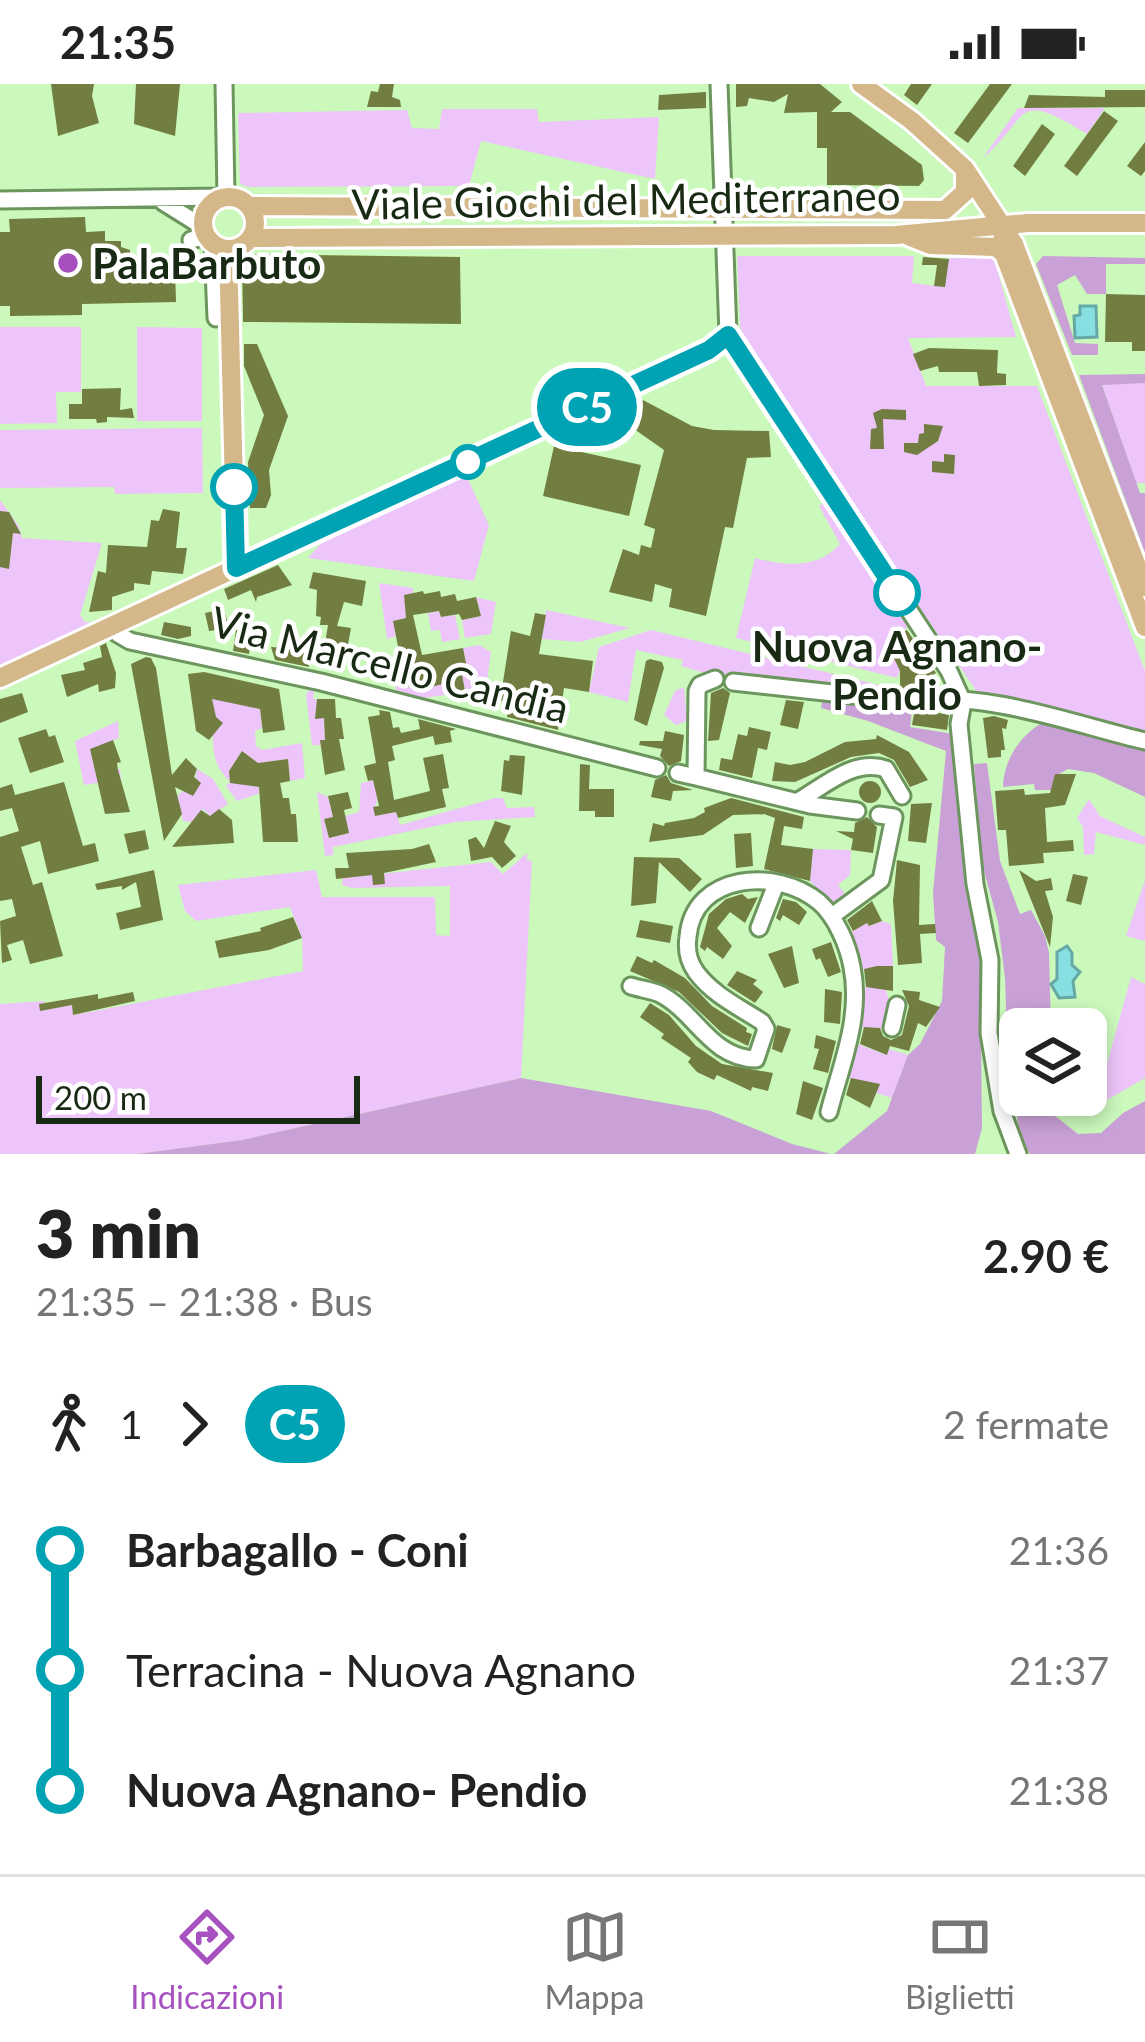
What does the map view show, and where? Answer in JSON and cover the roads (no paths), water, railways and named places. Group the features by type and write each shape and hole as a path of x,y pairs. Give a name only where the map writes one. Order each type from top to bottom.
{"main road":[{"path":"861,84 912,121 965,169 1001,225 1026,272 1145,587"},
{"name":"Viale Giochi del Mediterraneo","path":"249,206 945,210 965,192 965,169"},
{"path":"0,678 236,568 208,239 207,208 224,197 249,206 255,221 250,238 208,239"},
{"path":"477,206 478,236"},
{"name":"Viale Giochi del Mediterraneo","path":"250,238 903,234 1001,225 1145,224"},
{"path":"1001,225 1004,254 1145,627"},
{"path":"903,234 930,245 996,247 1004,254"}],"street":[{"path":"0,200 224,197 224,84"},
{"path":"718,84 728,335 949,671 963,702 958,724 975,884 990,960 989,1033 1002,1111 1018,1154"},
{"path":"149,198 181,210 208,239 216,318"},
{"path":"236,568 709,350 728,335"},
{"name":"Via Marcello Candia","path":"112,624 130,640 341,687 657,768"},
{"path":"696,777 697,691 715,679"},
{"path":"733,682 915,702 935,698 982,702 1145,741"},
{"path":"800,800 869,765 886,769 902,796"},
{"path":"678,773 856,811"},
{"path":"832,916 880,880 886,816"},
{"path":"631,986 662,995 705,1037 728,1052 756,1059 766,1035 762,1022 707,984 694,969 687,944 695,911 710,892 739,881 776,884 812,896 832,916 852,967 848,1046 829,1112"},
{"path":"759,928 776,884"},
{"path":"892,1028 897,1006"}],"water":[{"path":"1080,306 1096,306 1097,337 1075,338 1074,316 1080,315"},
{"path":"1067,946 1072,965 1080,972 1073,981 1075,997 1059,998 1051,984 1057,979 1057,952"}],"place":[{"name":"PalaBarbuto","path":"68,263"},
{"name":"Nuova Agnano- Pendio","path":"897,593"}]}
